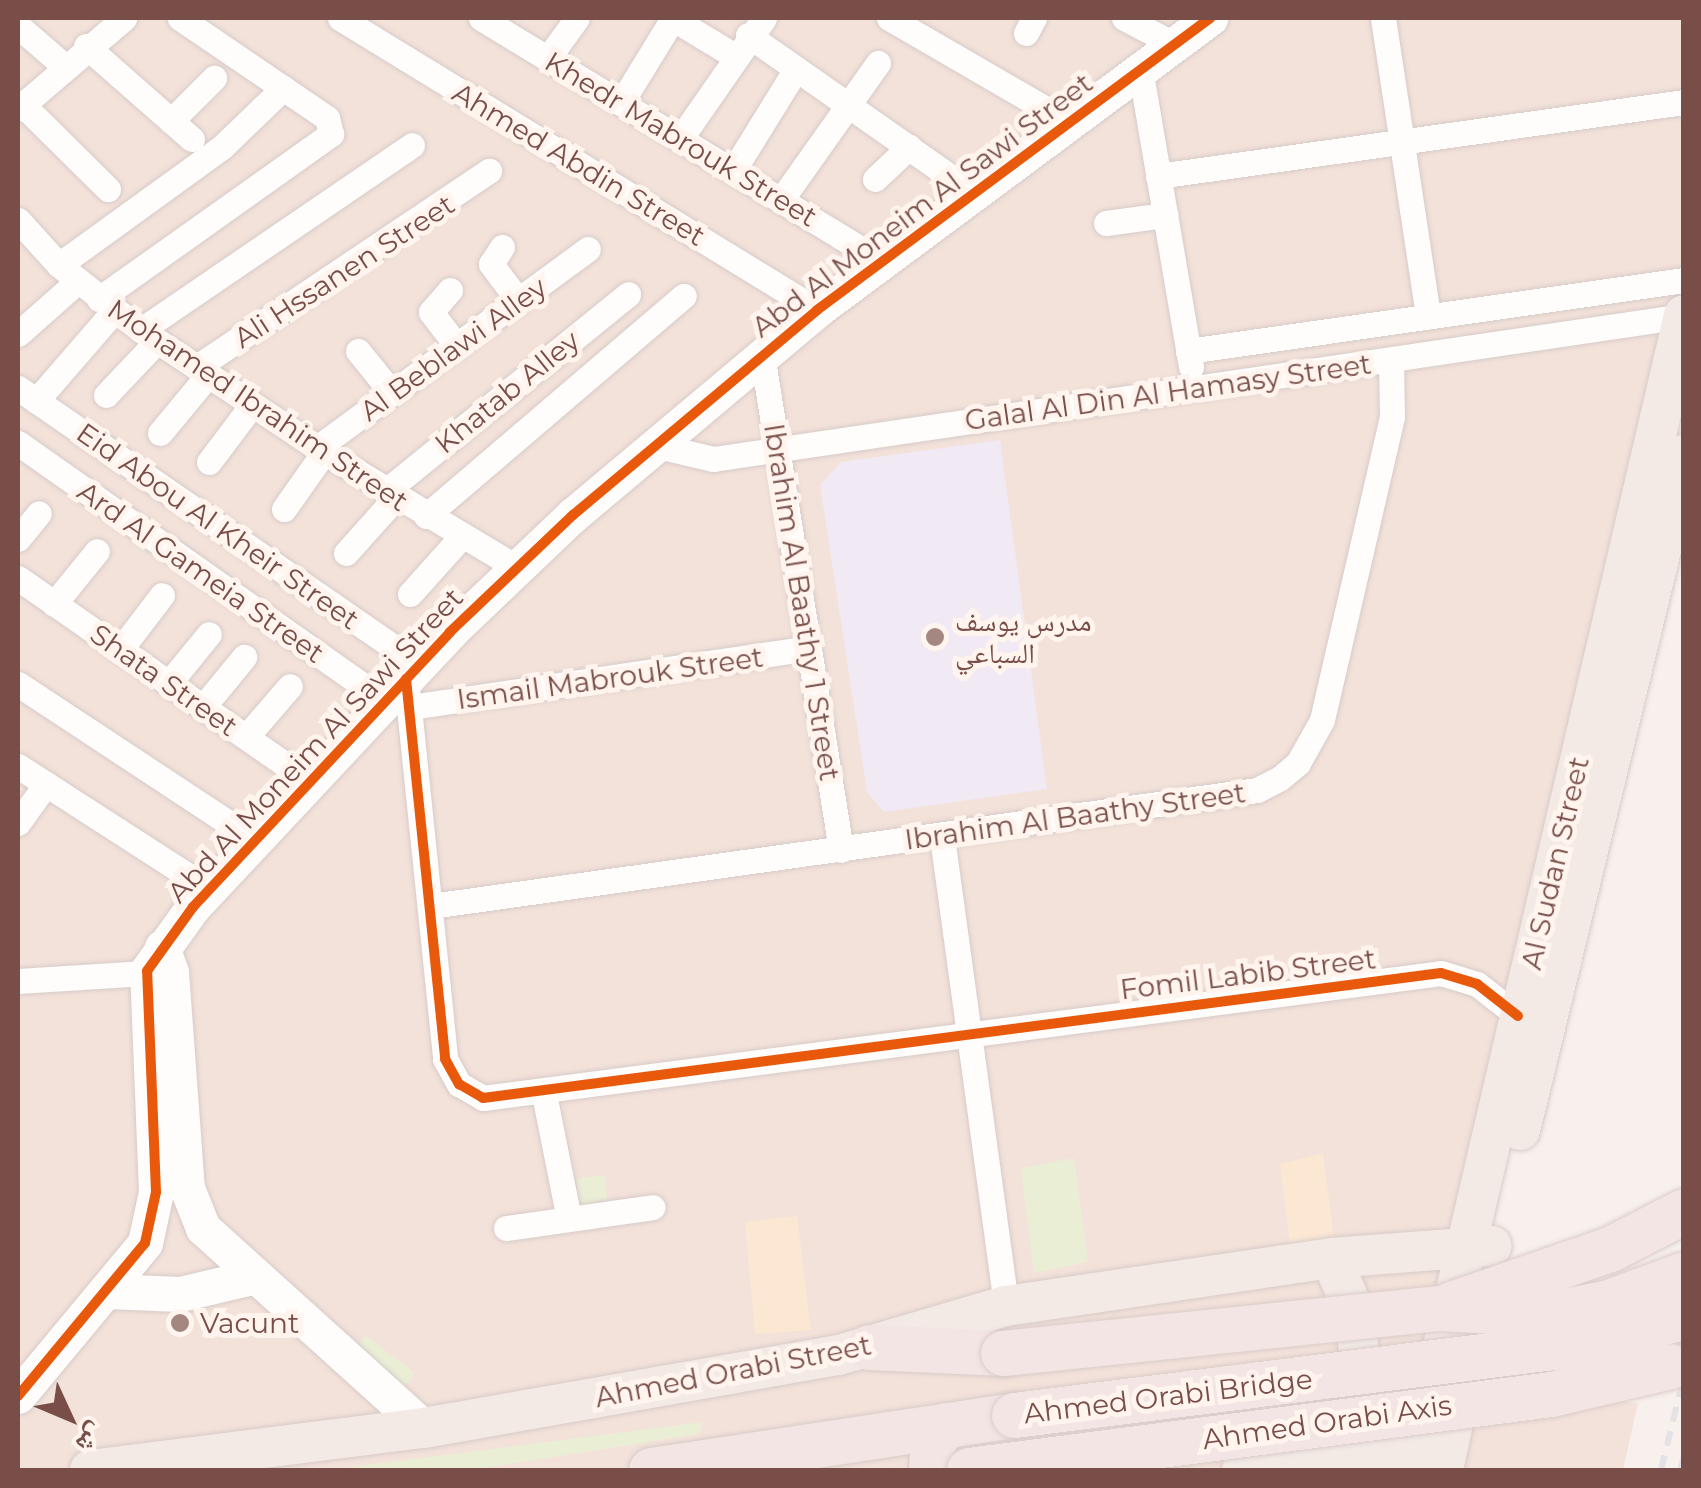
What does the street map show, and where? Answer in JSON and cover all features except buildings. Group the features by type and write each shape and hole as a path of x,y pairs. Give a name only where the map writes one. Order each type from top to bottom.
{"highway":[{"path":"1440,1308 1610,1249 1684,1211"},
{"name":"Ahmed Orabi Bridge","path":"869,1347 1003,1353 1440,1308 1498,1316 1576,1310 1684,1274"},
{"name":"Ahmed Orabi Bridge","path":"651,1470 1014,1415 1569,1345 1684,1317"},
{"path":"1569,1345 1684,1380"},
{"name":"Ahmed Orabi Axis","path":"968,1470 1552,1394 1684,1362"},
{"path":"931,1470 932,1442 944,1425"}],"main road":[{"name":"Al Sudan Street","path":"1479,1246 1518,1016 1683,315"},
{"name":"Al Sudan Street","path":"1430,1461 1479,1246 1684,455"},
{"name":"Ahmed Orabi Street","path":"90,1470 424,1428 869,1347 1006,1306 1330,1258 1479,1246"},
{"path":"1330,1258 1355,1313 1362,1373 1337,1459"},
{"path":"1242,1470 1337,1459 1430,1461"}],"street":[{"path":"27,394 107,305 333,128 283,88 180,18"},
{"name":"Ahmed Abdin Street","path":"340,18 818,310"},
{"name":"Khedr Mabrouk Street","path":"481,18 881,262"},
{"path":"548,58 576,18"},
{"path":"889,18 1067,121"},
{"path":"1124,18 1174,44"},
{"name":"Abd Al Moneim Al Sawi Street","path":"160,963 209,889 405,688 516,567 762,354 972,192 1210,18"},
{"path":"1383,18 1428,318"},
{"path":"621,103 686,21 748,36 972,192"},
{"path":"18,26 63,66"},
{"path":"108,188 19,107 99,28 171,121 192,139"},
{"path":"680,139 748,36"},
{"path":"781,200 878,63"},
{"path":"1140,68 1194,387"},
{"path":"733,171 796,69"},
{"path":"171,121 214,78"},
{"path":"20,325 69,273 244,129 283,88"},
{"path":"1158,176 1684,102"},
{"path":"106,394 149,336 412,145"},
{"path":"875,179 909,147"},
{"name":"Ali Hssanen Street","path":"160,434 202,371 490,171"},
{"path":"1106,223 1165,215"},
{"name":"Mohamed Ibrahim Street","path":"18,220 69,273 149,336 320,450 516,567"},
{"path":"502,248 491,264 518,300"},
{"name":"Al Beblawi Alley","path":"284,509 320,450 588,249"},
{"name":"Galal Al Din Al Hamasy Street","path":"1188,351 1684,280"},
{"path":"450,290 431,312 456,346"},
{"name":"Khatab Alley","path":"346,553 391,494 628,294"},
{"path":"426,516 684,296"},
{"path":"1520,305 1522,340"},
{"name":"Galal Al Din Al Hamasy Street","path":"654,445 713,459 1683,315"},
{"path":"358,351 392,393"},
{"name":"Ibrahim Al Baathy 1 Street","path":"762,354 841,850"},
{"name":"Ibrahim Al Baathy Street","path":"431,906 1257,790 1298,764 1322,720 1389,431 1391,361"},
{"name":"Eid Abou Al Kheir Street","path":"27,394 405,688"},
{"path":"209,462 252,405"},
{"name":"Ard Al Gameia Street","path":"18,443 405,688"},
{"path":"18,539 39,513"},
{"path":"410,594 462,536"},
{"path":"54,604 97,552"},
{"name":"Shata Street","path":"18,578 310,782"},
{"path":"120,650 162,596"},
{"path":"169,684 210,634"},
{"name":"Ismail Mabrouk Street","path":"405,688 809,648"},
{"path":"202,707 244,657"},
{"path":"18,684 256,840"},
{"path":"246,737 290,686"},
{"name":"Fomil Labib Street","path":"405,688 450,1072 483,1098 544,1094 972,1031 1441,973 1477,984 1518,1016"},
{"path":"18,766 209,889"},
{"path":"18,823 46,784"},
{"path":"942,837 972,1031 1006,1306"},
{"path":"18,982 160,963"},
{"path":"160,963 187,1188 203,1228 252,1277 424,1428"},
{"path":"18,1396 145,1243 156,1192 160,963"},
{"path":"544,1094 569,1219"},
{"path":"506,1228 653,1207"},
{"path":"107,1291 180,1294 252,1277"}],"shaded area":[{"path":"18,18 1683,18 1683,379 1417,1470 18,1470"},
{"name":"مدرس يوسف السباعي","path":"1000,440 1047,789 884,812 867,792 820,485 841,462"},
{"path":"1472,1388 1638,1403 1623,1470 1452,1470"}],"green space":[{"path":"1074,1158 1088,1262 1034,1273 1021,1168"},
{"path":"605,1175 607,1199 579,1206 576,1179"},
{"path":"366,1336 415,1373 398,1395 349,1354"},
{"path":"703,1422 699,1434 471,1470 327,1470"}],"sand":[{"path":"1323,1153 1334,1239 1290,1245 1280,1164"},
{"path":"797,1216 811,1330 755,1334 745,1222"}],"railway":[{"path":"1661,1470 1684,1376"},
{"path":"1680,1470 1684,1456"}],"cycle path":[{"path":"18,1396 145,1243 156,1192 147,971 193,907 450,632 573,515 817,310 1210,18"},
{"path":"406,679 445,1059 459,1084 483,1098 1441,973 1477,984 1518,1016"}],"place":[{"name":"مدرس يوسف السباعي","path":"935,637"},
{"name":"Vacunt","path":"180,1323"}]}
